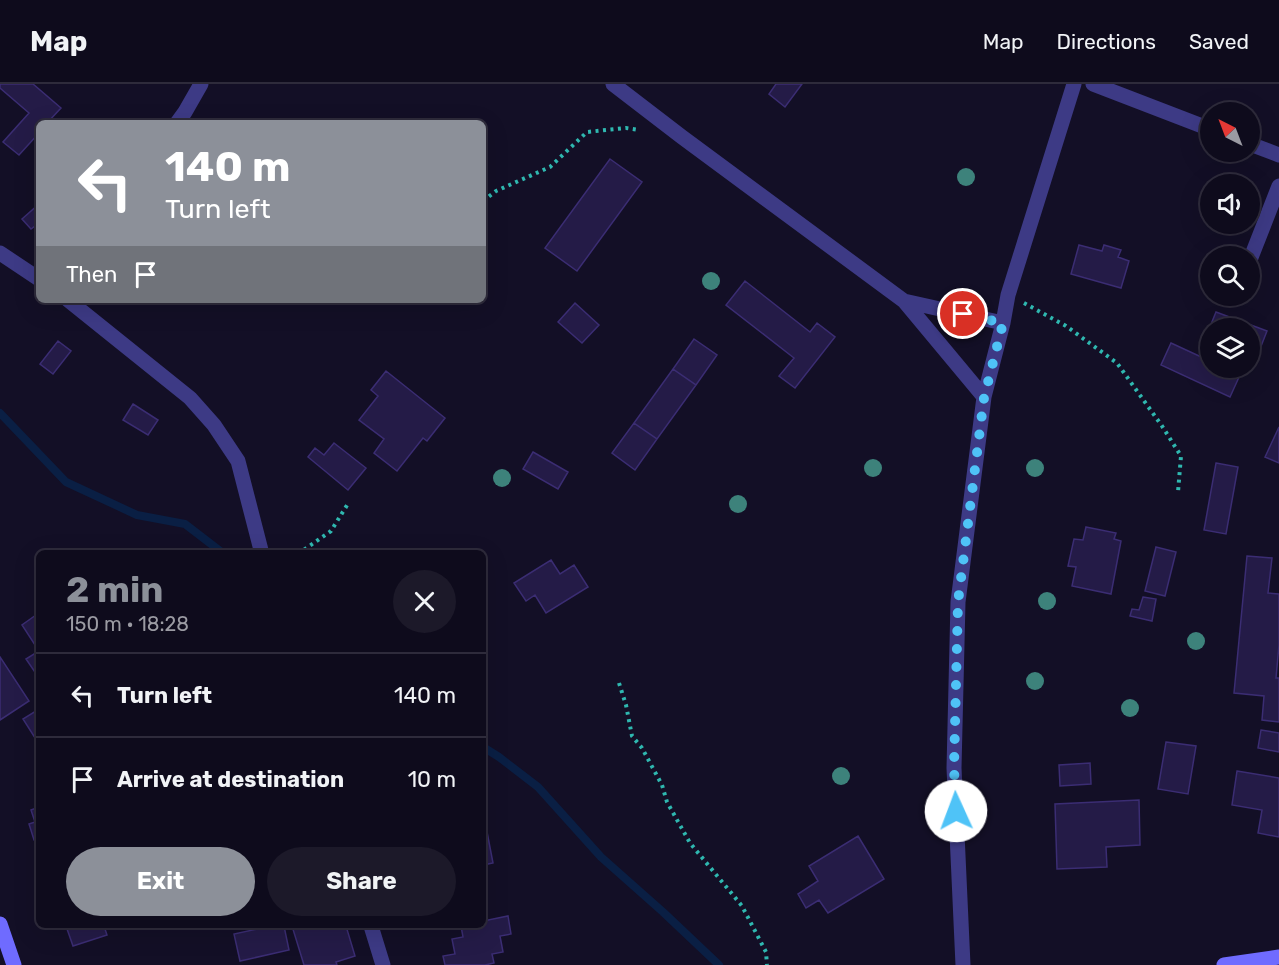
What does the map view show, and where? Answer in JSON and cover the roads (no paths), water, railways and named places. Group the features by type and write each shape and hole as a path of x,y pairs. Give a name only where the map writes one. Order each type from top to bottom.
{"street":[{"path":"179,120 201,84"},
{"path":"613,84 904,301 984,398"},
{"path":"963,965 954,768 958,602 984,398 1008,294 1074,84"},
{"path":"1093,84 1200,125"},
{"path":"1260,148 1279,155"},
{"path":"1255,246 1279,186"},
{"path":"0,253 36,277"},
{"path":"904,301 1003,323"},
{"path":"72,303 190,398 214,426 238,461 261,550"},
{"path":"0,924 14,965"},
{"path":"372,928 383,965"},
{"path":"1224,965 1279,957"}],"waterway":[{"path":"0,413 66,482 137,515 185,524 219,550"},
{"path":"486,749 538,787 601,857 719,965"}]}
